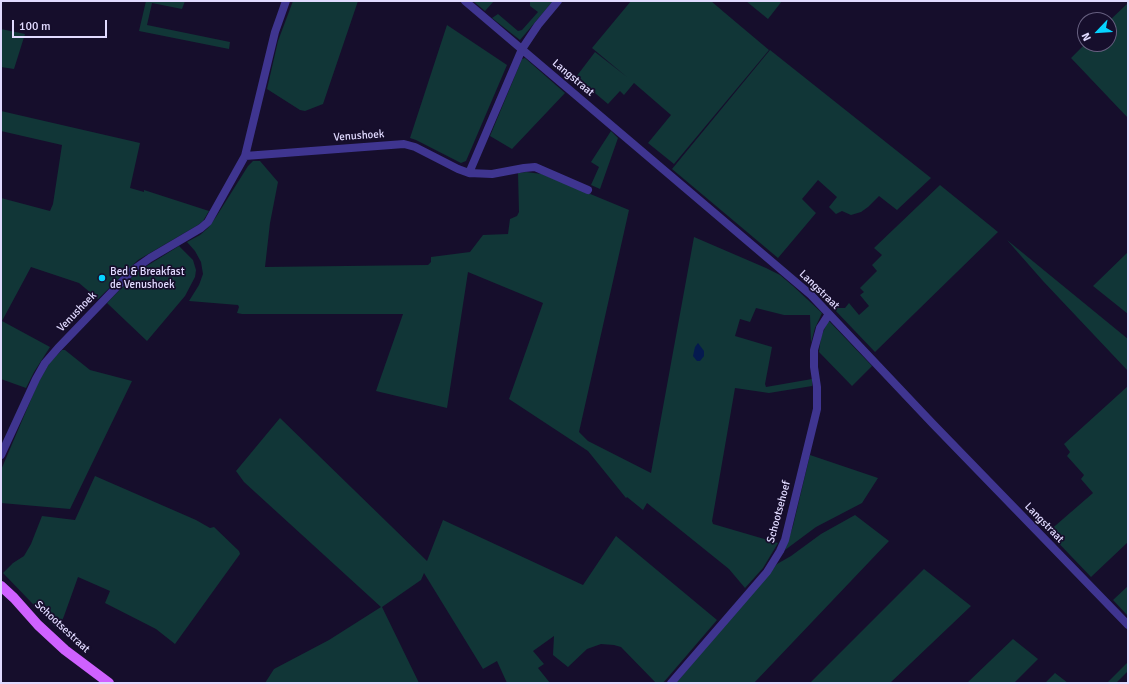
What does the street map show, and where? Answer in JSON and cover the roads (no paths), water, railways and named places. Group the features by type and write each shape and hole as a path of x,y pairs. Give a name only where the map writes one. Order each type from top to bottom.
{"main road":[{"name":"Schootsestraat","path":"1,586 38,625 65,650 109,683"}],"street":[{"name":"Venushoek","path":"1,455 36,379 45,363 58,348 133,270 150,258 201,228 208,222 245,156 274,32 286,1"},
{"name":"Langstraat","path":"465,1 811,295 927,418 1128,625"},
{"path":"469,173 522,49 538,25 558,1"},
{"name":"Venushoek","path":"245,156 404,144 415,147 469,173 492,174 524,168 535,168 588,190"},
{"name":"Schootsehoef","path":"671,683 767,572 785,540 817,409 814,350 820,328 829,314"}],"water":[{"path":"698,343 704,351 704,356 700,361 697,361 693,356 695,347"}],"place":[{"name":"Bed & Breakfast de Venushoek","path":"102,278"}]}
